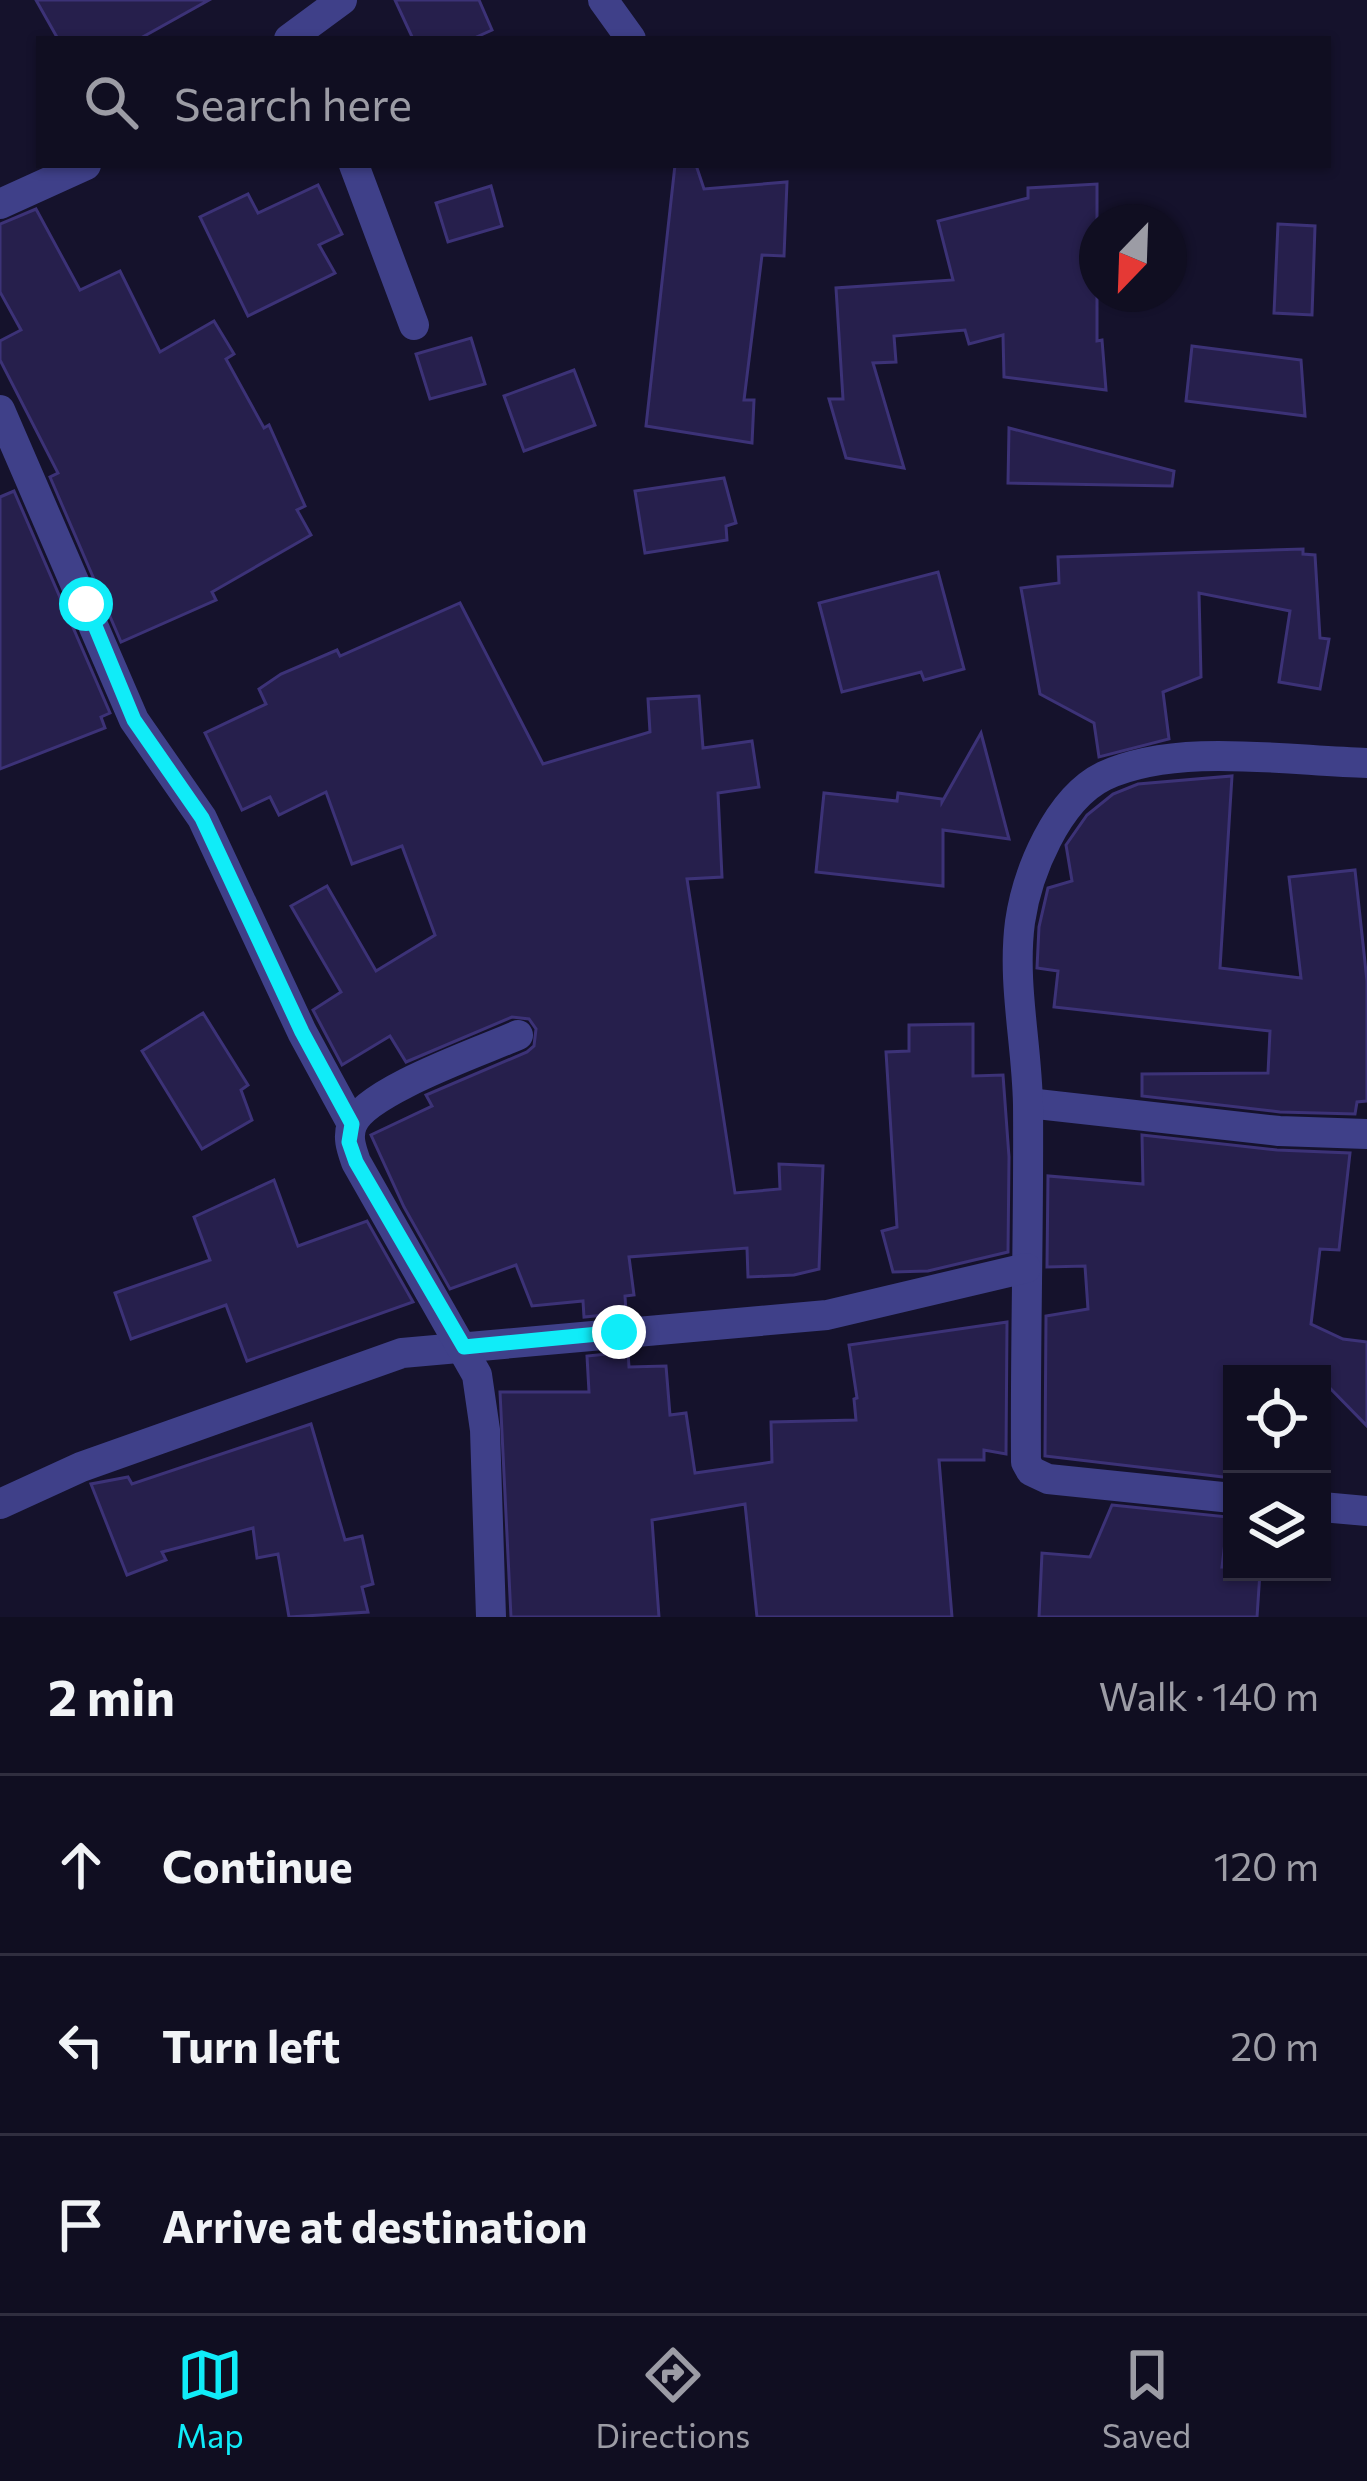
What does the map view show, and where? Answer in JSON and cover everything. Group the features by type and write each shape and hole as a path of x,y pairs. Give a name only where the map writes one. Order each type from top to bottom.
{"street":[{"path":"293,36 342,0"},
{"path":"603,0 629,36"},
{"path":"0,204 79,168"},
{"path":"355,168 414,325"},
{"path":"0,410 134,720 202,818 302,1032 352,1124"},
{"path":"1223,1497 1048,1480 1031,1471 1027,1462 1028,1102 1017,966 1021,918 1037,865 1073,799 1103,777 1186,757 1367,763"},
{"path":"491,1617 485,1430 477,1375 349,1142 352,1124 373,1099 518,1034"},
{"path":"1028,1102 1279,1131 1367,1134"},
{"path":"0,1504 81,1467 402,1353 827,1315 1026,1268"},
{"path":"1331,1508 1367,1511"}],"building":[{"path":"36,0 209,0 144,36 56,36"},
{"path":"395,0 479,0 492,30 479,36 412,36"},
{"path":"675,168 697,168 704,189 787,182 784,256 762,255 744,400 754,400 752,443 646,426"},
{"path":"1097,184 1097,204 1079,204 1079,312 1097,312 1106,390 1004,377 1003,335 969,344 965,330 894,336 896,362 873,363 904,468 846,458 829,399 843,399 836,288 953,280 938,221 1028,198 1028,188"},
{"path":"318,185 342,234 319,245 335,273 248,316 200,217 248,194 258,213"},
{"path":"491,186 502,226 448,242 436,203"},
{"path":"36,209 80,290 120,271 160,352 214,321 234,354 226,359 264,428 269,425 305,506 297,510 311,535 212,592 216,600 121,642 50,477 58,473 0,360 0,341 21,330 0,292 0,224"},
{"path":"1278,224 1315,226 1312,315 1274,313"},
{"path":"471,338 485,384 430,399 416,354"},
{"path":"1192,346 1301,360 1305,416 1186,401"},
{"path":"574,370 595,425 524,451 504,396"},
{"path":"1009,428 1174,471 1172,486 1008,483"},
{"path":"724,478 736,523 726,526 727,540 645,553 635,491"},
{"path":"14,491 110,713 101,717 105,728 0,769 0,497"},
{"path":"1303,549 1303,554 1315,555 1320,638 1329,639 1320,689 1279,682 1290,611 1199,593 1201,677 1163,692 1169,739 1099,757 1094,723 1040,694 1021,588 1059,583 1058,557"},
{"path":"938,572 964,669 924,680 921,672 842,692 819,603"},
{"path":"460,603 543,764 650,732 648,699 699,696 703,748 752,741 759,787 718,793 722,877 687,879 735,1193 780,1189 779,1164 823,1166 819,1269 748,1277 747,1248 629,1257 634,1295 625,1296 626,1313 584,1317 583,1301 532,1306 516,1265 450,1289 404,1207 371,1135 432,1106 426,1095 527,1052 534,1046 536,1029 529,1019 512,1017 406,1062 390,1036 342,1065 313,1010 341,992 291,906 327,886 376,971 435,935 402,846 352,864 326,792 279,815 270,797 242,810 205,733 266,704 259,689 281,674 337,650 340,656"},
{"path":"981,733 1009,839 943,830 943,886 816,872 824,793 897,801 898,793 942,802"},
{"path":"1232,776 1220,968 1301,978 1289,877 1355,870 1367,981 1367,1101 1357,1102 1355,1114 1280,1112 1142,1096 1142,1074 1268,1073 1270,1031 1054,1007 1058,971 1037,968 1039,927 1048,888 1072,881 1066,845 1087,815 1113,794 1138,784"},
{"path":"203,1013 248,1085 241,1090 252,1120 202,1149 142,1051"},
{"path":"973,1024 973,1076 1003,1075 1009,1157 1008,1252 928,1271 893,1272 882,1231 897,1227 886,1052 909,1051 909,1025"},
{"path":"1142,1135 1350,1153 1339,1250 1320,1249 1311,1324 1343,1339 1367,1342 1367,1426 1331,1389 1331,1365 1223,1365 1223,1477 1045,1456 1046,1316 1088,1309 1085,1266 1047,1267 1048,1176 1143,1184"},
{"path":"274,1180 298,1246 367,1221 413,1302 247,1361 226,1305 131,1339 115,1293 210,1260 194,1217"},
{"path":"1007,1322 1006,1454 984,1450 984,1460 939,1460 952,1617 757,1617 745,1504 652,1520 659,1617 511,1617 500,1392 589,1392 587,1356 628,1352 629,1367 666,1366 670,1415 686,1413 695,1473 772,1462 771,1422 856,1420 849,1345"},
{"path":"311,1424 345,1540 362,1536 373,1584 362,1587 368,1612 289,1617 278,1554 257,1558 253,1528 162,1552 166,1560 127,1575 91,1484 128,1477 132,1484"},
{"path":"1112,1505 1223,1516 1223,1581 1259,1581 1257,1617 1039,1617 1042,1553 1090,1557"}],"route":[{"path":"86,604 134,720 202,818 302,1032 352,1124 349,1142 356,1162 464,1347 619,1332"}]}
